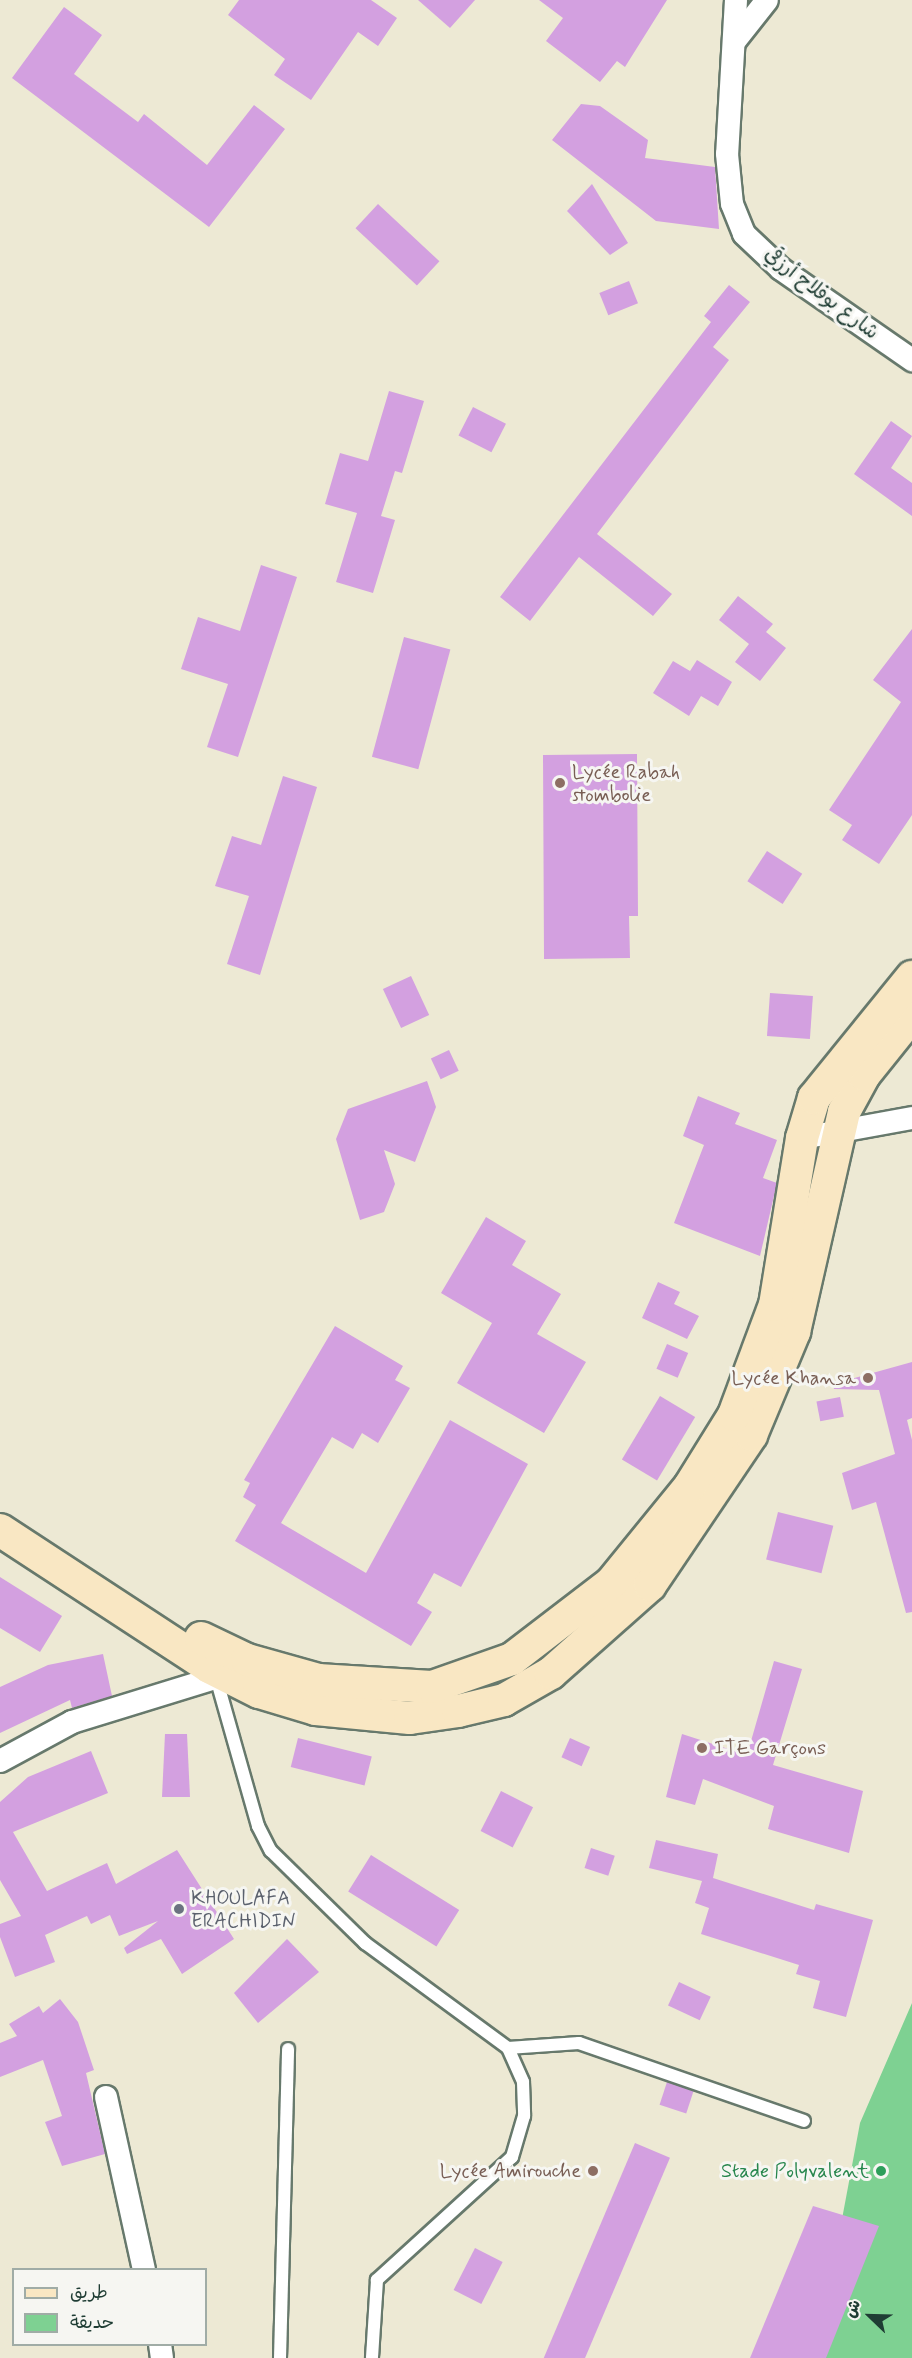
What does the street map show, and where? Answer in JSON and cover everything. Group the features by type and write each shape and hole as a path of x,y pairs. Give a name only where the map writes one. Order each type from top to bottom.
{"main road":[{"path":"0,1526 231,1673 359,1686 432,1687 512,1659 565,1623 611,1582 690,1486 735,1415 775,1305 802,1138 814,1098 912,977"},
{"path":"0,1530 231,1673 316,1709 410,1718 504,1700 551,1673 592,1640 650,1585 751,1435 794,1332 837,1136 864,1075 912,1015"}],"street":[{"name":"شارع بوفلاح أرزقي","path":"736,0 727,154 732,204 744,234 781,269 912,360"},
{"path":"734,42 767,0"},
{"path":"802,1138 837,1136 912,1118"},
{"path":"0,1761 72,1722 231,1673"},
{"path":"106,2097 144,2268"}],"lane":[{"path":"231,1673 258,1826 271,1851 365,1943 508,2048 523,2082 524,2116 512,2157 377,2280 372,2358"},
{"path":"508,2048 579,2043 804,2121"},
{"path":"280,2358 288,2049"}],"green space":[{"name":"Stade Polyvalent","path":"912,2003 912,2358 786,2358 842,2219 860,2123"}],"building":[{"path":"239,0 371,0 397,18 378,46 358,32 311,100 274,75 285,59 228,15"},
{"path":"418,0 475,0 450,28"},
{"path":"539,0 667,0 625,67 617,61 600,82 546,41 563,18"},
{"path":"64,7 102,35 74,74 138,122 144,114 207,165 254,105 285,129 209,227 12,78"},
{"path":"581,104 600,106 648,140 645,158 715,167 719,229 656,221 552,140"},
{"path":"592,184 628,243 610,255 567,211"},
{"path":"378,204 439,261 417,285 355,228"},
{"path":"629,281 638,303 608,315 599,293"},
{"path":"729,285 750,302 713,347 729,360 597,534 672,594 653,616 579,557 530,621 500,597 711,322 704,316"},
{"path":"389,391 424,401 402,473 395,471 381,516 395,520 373,593 336,582 357,513 325,504 340,453 368,461"},
{"path":"473,407 506,424 491,452 458,436"},
{"path":"891,421 912,436 891,468 912,483 912,516 854,474"},
{"path":"261,565 297,577 238,757 207,747 228,684 181,669 198,617 240,631"},
{"path":"738,596 773,624 766,632 786,648 760,681 735,662 749,644 719,620"},
{"path":"912,629 912,815 879,864 842,840 852,825 829,810 901,702 873,680"},
{"path":"404,637 450,649 418,769 372,757"},
{"path":"697,660 732,682 718,706 701,696 689,716 653,693 673,661 690,671"},
{"path":"637,754 638,916 629,916 630,958 544,959 543,755"},
{"path":"283,776 317,787 260,975 227,964 249,896 215,886 232,836 261,845"},
{"path":"767,851 802,874 783,904 747,881"},
{"path":"411,976 429,1015 401,1028 383,989"},
{"path":"770,993 813,996 810,1039 767,1036"},
{"path":"449,1050 459,1071 441,1079 431,1058"},
{"path":"427,1081 436,1107 415,1162 384,1150 395,1184 384,1212 360,1220 336,1139 348,1109"},
{"path":"698,1096 740,1113 735,1124 777,1140 763,1178 777,1183 760,1256 674,1223 704,1145 683,1136"},
{"path":"486,1217 526,1241 512,1265 561,1294 537,1334 586,1362 544,1433 457,1383 492,1323 441,1293"},
{"path":"658,1282 680,1292 674,1304 699,1316 687,1339 642,1318"},
{"path":"335,1326 403,1366 395,1380 410,1388 378,1443 362,1433 353,1449 332,1437 281,1523 366,1573 450,1420 528,1464 461,1587 434,1573 417,1603 432,1612 411,1646 235,1541 256,1505 243,1497 250,1483 244,1480"},
{"path":"667,1344 688,1353 678,1378 656,1369"},
{"path":"912,1362 912,1418 907,1420 912,1440 912,1612 906,1613 876,1502 852,1510 842,1473 895,1454 879,1390 834,1389 833,1384"},
{"path":"660,1396 695,1417 657,1481 622,1459"},
{"path":"840,1397 844,1417 820,1421 816,1402"},
{"path":"778,1512 833,1526 821,1573 766,1560"},
{"path":"0,1577 62,1616 40,1652 0,1628"},
{"path":"103,1654 112,1696 72,1708 70,1700 0,1733 0,1687 48,1665"},
{"path":"774,1661 802,1669 773,1765 863,1791 849,1853 768,1829 774,1806 703,1779 695,1805 666,1797 682,1734 747,1755"},
{"path":"165,1734 187,1734 190,1797 162,1797"},
{"path":"298,1738 372,1756 364,1785 291,1767"},
{"path":"570,1738 590,1747 582,1766 561,1757"},
{"path":"91,1751 108,1793 13,1832 47,1891 107,1863 116,1884 177,1850 234,1939 182,1974 161,1939 127,1954 124,1948 158,1921 119,1936 110,1915 91,1924 87,1916 45,1935 55,1962 15,1977 0,1937 0,1924 21,1916 0,1880 0,1802 28,1777"},
{"path":"501,1791 533,1807 513,1847 481,1831"},
{"path":"656,1840 718,1854 713,1878 814,1910 816,1904 873,1920 846,2017 813,2008 820,1981 796,1974 799,1965 701,1934 709,1908 695,1903 702,1881 649,1868"},
{"path":"591,1848 615,1856 608,1876 585,1868"},
{"path":"371,1855 459,1910 436,1947 348,1891"},
{"path":"287,1939 319,1972 258,2023 234,1993"},
{"path":"679,1982 711,1997 700,2020 668,2006"},
{"path":"60,1999 78,2022 94,2070 86,2073 105,2154 62,2166 45,2122 62,2116 43,2060 0,2077 0,2043 17,2036 9,2024 39,2006 43,2013"},
{"path":"667,2082 694,2091 686,2113 660,2105"},
{"path":"635,2143 670,2158 585,2358 544,2358"},
{"path":"813,2206 879,2226 826,2358 750,2358"},
{"path":"475,2248 503,2262 481,2304 454,2290"}],"place":[{"name":"Lycée Rabah stombolie","path":"560,783"},
{"name":"Lycée Khansa","path":"868,1378"},
{"name":"ITE Garçons","path":"702,1748"},
{"name":"KHOULAFA ERACHIDIN","path":"179,1909"},
{"name":"Lycée Amirouche","path":"593,2171"},
{"name":"Stade Polyvalent","path":"881,2171"}]}
